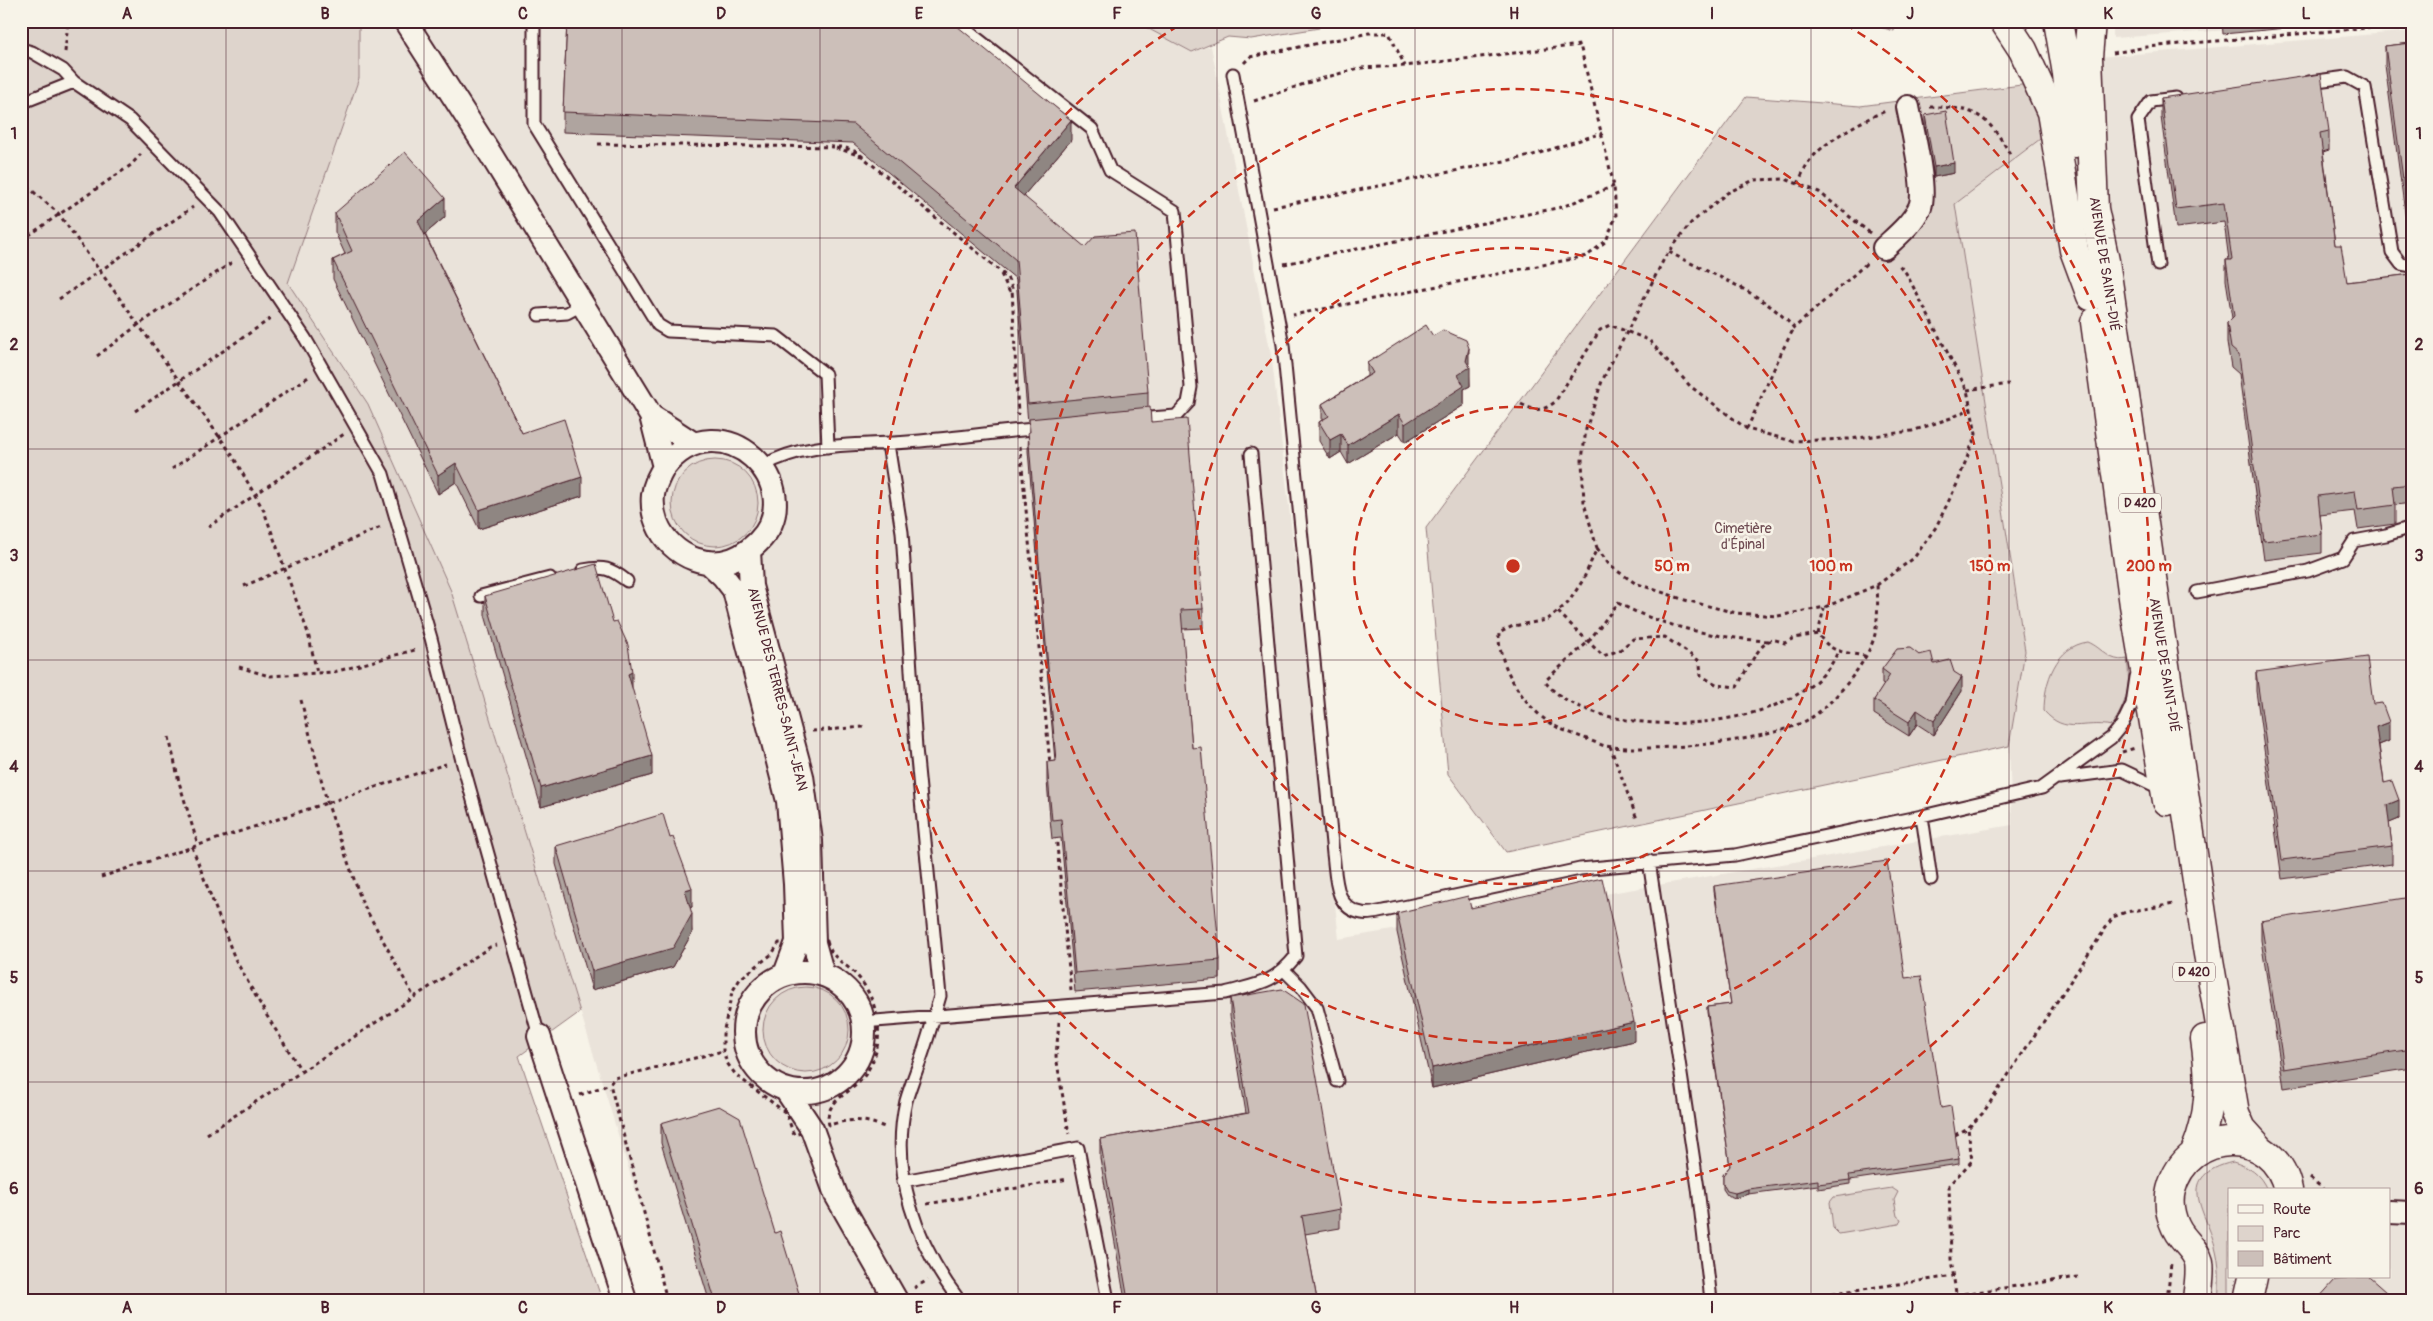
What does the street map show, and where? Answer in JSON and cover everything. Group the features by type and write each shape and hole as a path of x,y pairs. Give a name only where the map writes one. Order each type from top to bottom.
{"main road":[{"path":"2004,21 2024,50 2050,112 2074,250 2091,296"},
{"name":"AVENUE DE SAINT-DIÉ","path":"2058,21 2068,74 2081,215 2091,296 2134,606 2208,1058 2208,1109 2205,1129 2195,1152"},
{"name":"AVENUE DE SAINT-DIÉ","path":"2092,21 2088,58 2094,209 2105,261 2206,948 2235,1113 2242,1129 2276,1164 2293,1188"},
{"path":"2197,1300 2199,1261 2194,1249 2180,1235 2172,1219 2170,1192 2177,1173 2182,1164 2195,1152 2222,1142 2249,1144 2261,1150"},
{"path":"2248,1300 2253,1278"}],"street":[{"path":"406,21 492,155 651,416 664,467"},
{"path":"1884,248 1913,220 1921,205 1920,174 1908,107"},
{"path":"651,416 694,444"},
{"path":"713,441 732,444 749,452 763,466 771,483 774,502 771,521 762,538 748,551 736,558 708,562 692,559 678,551 666,540 658,527 653,512 653,496 656,482 664,467 682,450 694,444 713,441"},
{"name":"AVENUE DES TERRES-SAINT-JEAN","path":"748,551 751,586 802,776 811,841 805,943 785,974"},
{"name":"AVENUE DES TERRES-SAINT-JEAN","path":"708,562 734,590 788,801 795,884 805,943 823,974"},
{"path":"786,1090 804,1092 822,1089 837,1082 850,1070 859,1056 870,1021 850,993 838,982 823,974 798,972 785,974 767,984 753,999 745,1018 744,1034 746,1050 753,1065 764,1077 786,1090 820,1127"},
{"path":"539,1036 625,1300"},
{"path":"822,1089 820,1127 836,1195 902,1295"},
{"path":"2390,1212 2412,1213"}],"lane":[{"path":"534,21 534,124 658,325 668,331 776,336 825,374 828,447"},
{"path":"955,21 1092,129 1110,170 1175,211 1191,388 1188,403 1176,416 1127,420"},
{"path":"21,49 32,52 62,70 74,82 130,120 220,212 285,308 383,474 433,645 462,761 539,1036"},
{"path":"1233,74 1283,345 1333,854 1338,890 1344,905 1362,914 1389,910 1580,869 1649,861 1735,855 1922,816 2042,788 2111,738 2122,725 2132,704 2136,683 2132,638 2134,606"},
{"path":"2298,83 2347,77 2365,87 2392,252 2401,264 2412,266"},
{"path":"21,103 74,82"},
{"path":"2158,265 2138,120 2151,101 2190,96"},
{"path":"539,315 567,313 582,305"},
{"path":"763,466 774,460 800,452 828,447 888,444 1058,426"},
{"path":"888,444 902,532 916,748 940,996 906,1101 902,1134 903,1181 921,1237 939,1274 959,1300"},
{"path":"870,1021 1224,993 1270,980 1284,970 1296,956 1251,454"},
{"path":"2197,592 2308,571 2343,558 2354,541 2386,535 2412,527"},
{"path":"480,596 598,567 612,570 627,581"},
{"path":"2058,778 2122,770 2165,791"},
{"path":"1922,816 1931,879"},
{"path":"1649,861 1698,1188 1711,1300"},
{"path":"1284,970 1301,987 1317,1008 1337,1081"},
{"path":"903,1181 1078,1148 1108,1300"}],"path":[{"path":"62,70 68,21"},
{"path":"2088,58 2148,47 2412,24"},
{"path":"1233,74 1250,57 1369,33 1389,34 1405,66"},
{"path":"1238,106 1359,68 1405,66 1580,44 1614,186 1616,216 1606,241 1587,256 1278,318"},
{"path":"1258,210 1530,156 1602,134"},
{"path":"22,240 58,213 131,164 152,143"},
{"path":"598,144 844,147 858,152 1007,277 1012,288 1018,430"},
{"path":"1785,179 1819,192 1870,233 1906,273 1967,390 1976,434 1936,527 1914,558 1877,585 1824,607 1778,616 1736,613 1685,600 1636,583 1610,566 1597,548 1584,503 1582,460 1586,429 1602,381 1669,252 1691,223 1727,193 1754,180 1785,179"},
{"path":"21,180 58,213 220,437 264,511 308,633 317,673"},
{"path":"1268,267 1562,207 1614,186"},
{"path":"59,299 205,196"},
{"path":"1747,429 1794,328 1884,248"},
{"path":"97,356 138,325 247,252"},
{"path":"1669,252 1762,299 1784,316 1794,328"},
{"path":"135,411 285,308"},
{"path":"1521,404 1534,411 1545,409 1555,402 1600,330 1610,325 1649,340 1690,386 1747,429 1792,441 1849,439 1912,431 1951,418 1972,408"},
{"path":"172,469 322,368"},
{"path":"1967,390 2009,384"},
{"path":"208,526 355,426"},
{"path":"1021,458 1050,771"},
{"path":"244,586 383,526 397,522"},
{"path":"1597,548 1583,580 1568,603 1548,620 1513,626 1499,633 1498,647 1506,671 1529,702 1554,726 1604,746 1645,748 1714,743 1775,732 1809,720 1837,697 1856,673 1865,656 1875,636 1878,609 1877,585"},
{"path":"1818,634 1794,638 1785,643 1705,633 1634,612 1618,603 1588,642 1547,679 1546,683 1551,689 1571,702 1622,719 1658,723 1700,722 1726,719 1779,704 1803,692 1818,681 1830,668 1838,651"},
{"path":"1824,607 1818,634 1825,644 1838,651 1865,656"},
{"path":"1558,612 1603,656 1620,650 1633,639 1665,637 1698,660 1701,676 1718,684 1737,687 1751,663 1768,641"},
{"path":"239,667 269,676 334,672 433,645"},
{"path":"301,700 328,802 362,902 414,997"},
{"path":"806,732 864,727"},
{"path":"169,737 178,782 198,845"},
{"path":"2111,738 2121,752 2122,770"},
{"path":"1610,746 1637,818"},
{"path":"101,877 432,767 462,761"},
{"path":"1056,830 1072,1006"},
{"path":"192,847 235,959 267,1016 302,1072"},
{"path":"2173,895 2176,914"},
{"path":"1955,1135 1968,1128 1983,1113 2113,917 2126,912 2174,904"},
{"path":"820,1127 830,1108 839,1098 862,1080 870,1066 877,1048 870,1021 874,1004 859,978 833,956 827,941 779,943 772,954 740,979 732,992 723,1034 723,1051 727,1063 736,1075 786,1113 794,1135 851,1119 864,1120 902,1134"},
{"path":"207,1134 490,948 512,942"},
{"path":"560,1102 610,1084 614,1078 723,1051"},
{"path":"610,1084 667,1300"},
{"path":"1957,1300 1948,1185 1972,1161 1968,1128"},
{"path":"929,1213 927,1204 1085,1177"},
{"path":"902,1295 939,1274"},
{"path":"1785,1300 1954,1276"},
{"path":"1956,1295 2078,1277"}],"shaded area":[{"path":"359,21 1134,21 1192,52 1211,46 1272,360 1339,939 2012,825 2009,746 2025,650 1955,204 2044,136 2029,67 2060,67 2087,58 2412,31 2412,1300 669,1300 451,591 368,404 288,283 359,78"},
{"path":"2113,21 2357,21 2113,38"}],"green space":[{"path":"21,21 359,21 359,78 288,283 368,404 451,591 580,1012 519,1056 602,1300 21,1300"},
{"path":"1134,21 1319,21 1319,28 1251,39 1228,37 1192,52"},
{"path":"1859,21 1896,21 1894,31"},
{"name":"Cimetière d'Épinal","path":"2029,84 2044,136 1955,204 2025,651 2009,746 1506,852 1448,774 1426,528 1746,97 1860,106"},
{"path":"715,460 731,464 745,473 754,487 758,503 754,519 745,533 731,542 715,546 699,542 685,533 676,519 672,503 676,487 685,473 699,464"},
{"path":"2088,642 2115,659 2127,659 2127,694 2112,726 2068,725 2052,719 2044,711 2046,689 2054,667 2068,650"},
{"path":"806,987 823,990 837,999 846,1013 849,1030 846,1047 837,1061 823,1070 806,1073 789,1070 775,1061 766,1047 763,1030 766,1013 775,999 789,990"},
{"path":"2233,1162 2244,1166 2261,1179 2266,1188 2228,1188 2229,1300 2218,1300 2218,1260 2198,1195 2199,1185 2204,1176 2215,1168"},
{"path":"1892,1188 1898,1192 1894,1200 1897,1216 1901,1219 1899,1224 1839,1234 1833,1228 1830,1202 1834,1197"}],"building":[{"path":"567,21 951,21 1071,120 1014,188 1085,247 1095,236 1135,233 1148,392 1028,404 1016,260 853,124 563,112"},
{"path":"2412,43 2412,200 2406,201 2385,46"},
{"path":"2321,74 2329,131 2320,133 2335,245 2341,245 2347,282 2412,274 2412,484 2393,486 2395,505 2358,510 2355,491 2318,496 2322,534 2264,541 2239,355 2231,348 2227,323 2234,316 2226,260 2232,260 2224,203 2176,209 2161,98"},
{"path":"1946,111 1954,163 1934,167 1925,115"},
{"path":"405,152 445,198 418,221 522,433 564,419 582,477 479,510 456,463 438,475 333,260 352,251 335,213"},
{"path":"1426,325 1433,336 1443,330 1466,340 1469,348 1466,361 1470,367 1458,375 1464,386 1405,424 1399,414 1348,445 1341,434 1330,440 1319,422 1329,416 1322,404 1373,373 1367,363"},
{"path":"1150,407 1151,422 1187,419 1203,609 1181,610 1192,748 1201,747 1220,960 1075,973 1061,819 1052,820 1050,800 1047,762 1056,761 1028,432 1030,432 1029,419"},
{"path":"596,564 613,622 617,621 628,645 632,672 628,674 652,756 541,788 485,596"},
{"path":"1910,648 1919,655 1931,652 1934,664 1950,660 1954,672 1962,677 1934,721 1917,710 1909,722 1874,700 1890,675 1882,669 1897,649"},
{"path":"2367,657 2373,704 2382,703 2389,722 2376,727 2384,783 2392,781 2399,800 2387,805 2392,846 2282,860 2256,672"},
{"path":"663,814 670,838 673,837 692,888 685,890 692,914 673,948 592,971 556,846"},
{"path":"1887,861 1905,978 1921,976 1941,1108 1951,1106 1959,1159 1849,1175 1850,1180 1818,1184 1818,1180 1748,1189 1735,1193 1727,1191 1723,1184 1723,1175 1730,1166 1707,1007 1731,1004 1714,886"},
{"path":"1602,878 1634,1022 1432,1068 1397,913 1468,896 1471,908"},
{"path":"2411,897 2412,1049 2284,1069 2261,921"},
{"path":"1282,989 1304,1004 1340,1209 1302,1216 1317,1300 1128,1300 1100,1139 1249,1113 1230,998"},
{"path":"719,1106 740,1118 775,1233 780,1231 801,1300 715,1300 661,1123"},
{"path":"2370,1278 2395,1300 2317,1300 2335,1280"}]}
